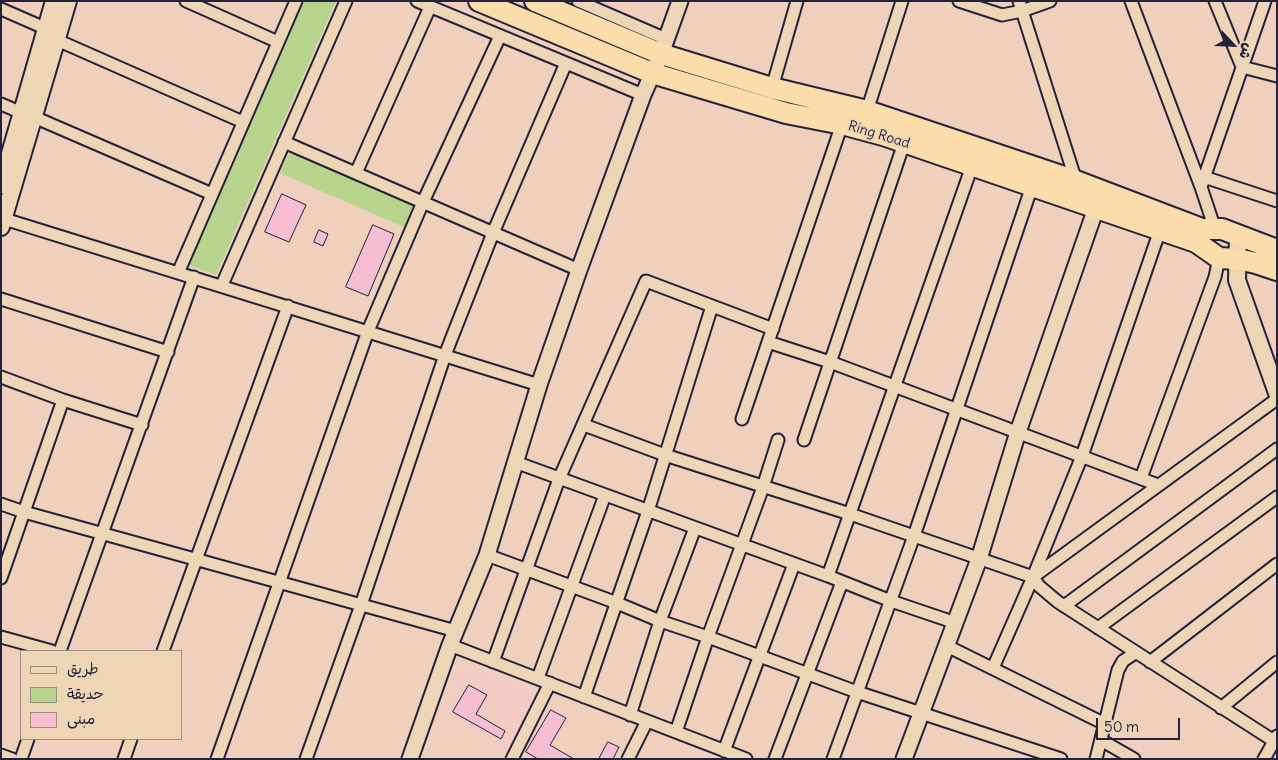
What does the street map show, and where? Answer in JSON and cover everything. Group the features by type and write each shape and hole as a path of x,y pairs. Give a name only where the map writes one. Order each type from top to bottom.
{"highway":[{"name":"Ring Road","path":"479,1 652,73 786,113 842,124 904,143 1196,242 1221,256 1256,263 1277,270"},
{"name":"Ring Road","path":"535,1 772,88 867,111 1076,181 1202,229 1222,229 1277,250"}],"main road":[{"path":"52,34 54,1"},
{"path":"2,221 28,115 52,34 68,1"},
{"path":"1,185 28,115"},
{"path":"1238,236 1221,256 1237,280 1277,392"}],"street":[{"path":"186,1 278,42"},
{"path":"178,272 296,1"},
{"path":"222,285 346,1"},
{"path":"416,1 643,95"},
{"path":"578,1 663,47"},
{"path":"410,759 453,638 486,555 539,385 578,270 680,1"},
{"path":"772,88 797,1"},
{"path":"867,111 902,1"},
{"path":"959,1 1002,15 1020,6 1050,1"},
{"path":"1131,1 1202,182 1212,220 1211,229 1221,256 1215,278 1141,478"},
{"path":"1215,1 1242,67"},
{"path":"1202,182 1265,1"},
{"path":"1020,6 1076,181"},
{"path":"356,173 430,7"},
{"path":"1,9 243,122"},
{"path":"217,759 368,331 423,202 500,36"},
{"path":"306,759 445,355 493,233 566,63"},
{"path":"1242,67 1277,76"},
{"path":"1,104 212,194"},
{"path":"742,419 842,124"},
{"path":"284,142 578,270"},
{"path":"804,440 904,143"},
{"path":"828,576 972,166"},
{"path":"1202,182 1277,201"},
{"path":"833,759 914,536 1032,186"},
{"path":"904,759 979,559 1018,432 1096,208"},
{"path":"2,221 222,285 539,385"},
{"path":"993,668 1033,577 1082,456 1160,230"},
{"path":"60,650 194,277"},
{"path":"493,662 559,479 646,281 773,329"},
{"path":"1,298 168,352"},
{"path":"163,650 288,306"},
{"path":"584,697 648,511 712,306"},
{"path":"768,342 830,362 956,408 1158,485"},
{"path":"1,377 63,400 142,425"},
{"path":"1033,577 1277,399"},
{"path":"1,578 63,400"},
{"path":"584,425 665,455 850,514 1033,577 1039,586 1064,606 1221,708 1275,738 1264,759"},
{"path":"676,732 708,637 743,545 778,440"},
{"path":"1064,606 1277,449"},
{"path":"515,462 828,576 891,601 956,623"},
{"path":"538,678 570,586 605,495"},
{"path":"1098,628 1277,497"},
{"path":"1,504 360,605 453,638 493,662 676,732 717,753 746,759"},
{"path":"630,714 660,621 695,528"},
{"path":"486,555 806,674 921,714 1061,759"},
{"path":"717,753 760,657 794,564"},
{"path":"1150,662 1277,564"},
{"path":"776,759 806,674 842,582"},
{"path":"1,638 48,650"},
{"path":"947,646 1105,724"},
{"path":"1096,759 1118,670 1123,661 1135,653"},
{"path":"1221,708 1277,662"},
{"path":"512,759 550,683"},
{"path":"628,759 648,721"},
{"path":"21,759 28,740"},
{"path":"124,759 131,740"},
{"path":"1101,740 1134,759"},
{"path":"1,755 12,759"}],"shaded area":[{"path":"460,663 539,693 507,753 442,713"}],"green space":[{"path":"302,1 336,1 216,275 189,265"},
{"path":"291,149 417,203 406,228 280,173"}],"building":[{"path":"282,194 306,205 289,242 265,232"},
{"path":"373,225 394,234 368,296 346,287"},
{"path":"319,230 328,234 323,246 314,242"},
{"path":"469,685 487,695 476,714 505,731 501,739 453,712"},
{"path":"551,710 566,718 550,745 574,759 538,759 526,752"},
{"path":"608,742 619,747 613,759 599,759"}]}
